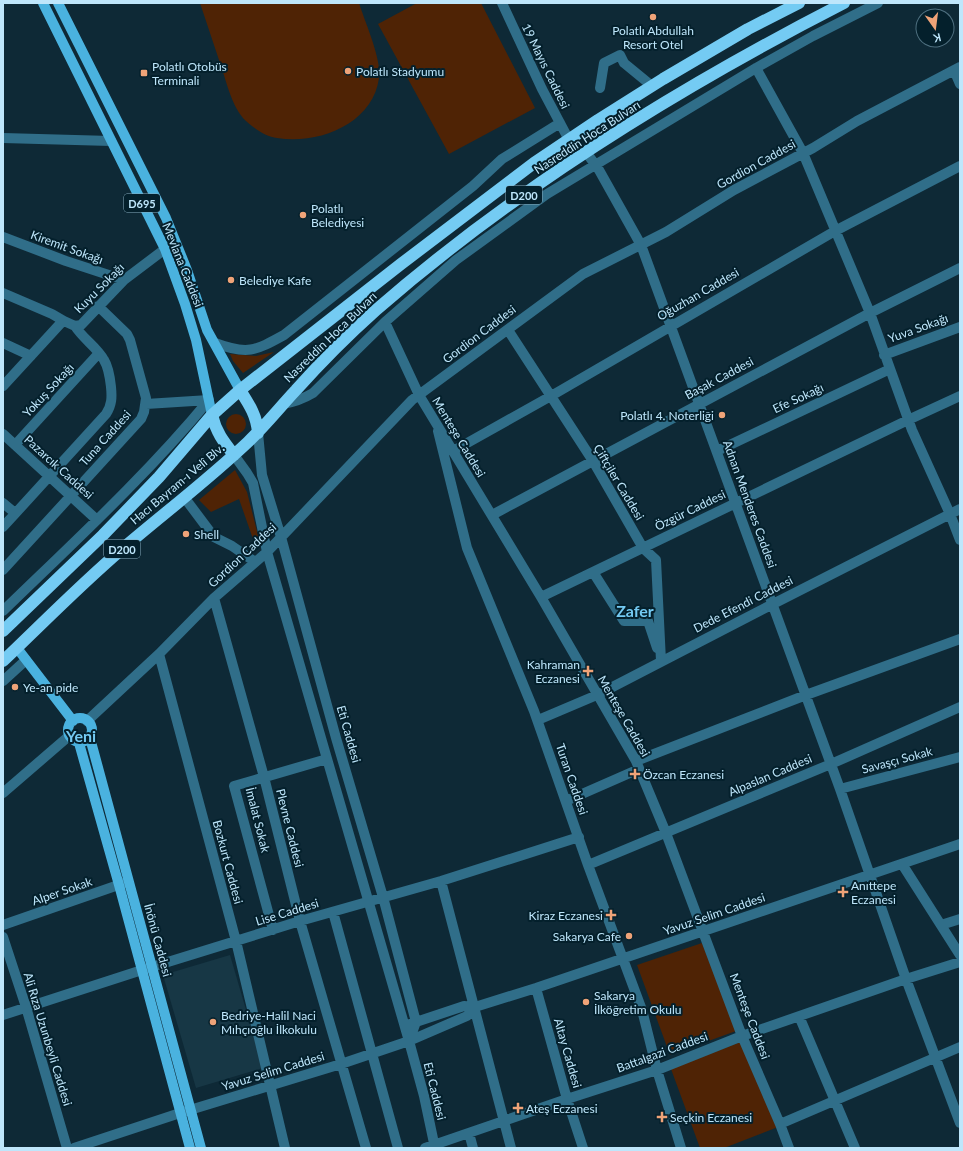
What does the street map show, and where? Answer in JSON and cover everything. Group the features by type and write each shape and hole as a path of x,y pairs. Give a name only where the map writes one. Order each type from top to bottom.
{"highway":[{"name":"Nasreddin Hoca Bulvarı","path":"224,404 420,249 509,181 652,86 748,29 799,3"},
{"name":"Nasreddin Hoca Bulvarı","path":"247,443 350,334 409,282 482,226 586,152 685,91 772,41 844,3"},
{"path":"240,390 256,418 258,433"},
{"name":"Hacı Bayram-ı Velî Blv.","path":"3,631 80,558 163,473 212,415 224,404"},
{"path":"212,415 218,435 234,455"},
{"name":"Hacı Bayram-ı Velî Blv.","path":"3,661 119,552 247,443"}],"main road":[{"name":"Mevlana Caddesi","path":"43,3 165,249 186,304 196,340 212,415"},
{"name":"Mevlana Caddesi","path":"58,3 166,218 187,270 205,324 240,390"},
{"path":"17,648 73,720"},
{"path":"80,718 88,721 92,727 92,735 90,738 87,741 78,743 74,742 69,736 68,727 73,720 80,718"},
{"name":"İnönü Caddesi","path":"90,738 124,883 142,970 185,1111 200,1148"},
{"name":"İnönü Caddesi","path":"78,743 152,967 185,1111 190,1148"}],"street":[{"name":"19 Mayıs Caddesi","path":"502,3 542,89 569,140"},
{"path":"283,404 304,399 313,393 385,322 456,260 547,194 756,68 878,3"},
{"path":"600,88 604,63 620,55 624,63 652,86"},
{"path":"756,68 803,153 870,313 908,420 960,540"},
{"path":"957,68 960,84"},
{"name":"Gordion Caddesi","path":"88,721 159,654 214,598 267,552 412,400 583,274 666,232 734,190 803,153 857,121 957,68"},
{"path":"215,344 240,351 254,350 284,335 473,186 502,159 560,124"},
{"path":"3,138 111,141"},
{"name":"Adnan Menderes Caddesi","path":"586,152 596,164 641,244 831,764 906,979 960,1123"},
{"name":"Oğuzhan Caddesi","path":"453,451 551,396 835,231 960,166"},
{"path":"409,236 420,249"},
{"name":"Kiremit Sokağı","path":"3,237 72,263 124,280"},
{"name":"Kuyu Sokağı","path":"3,386 60,324 64,321 75,326 81,325 124,280 165,249"},
{"name":"Başak Caddesi","path":"492,515 699,403 870,313 960,268"},
{"path":"3,293 52,314 64,321"},
{"name":"Tuna Caddesi","path":"3,570 141,419 146,404 146,398 130,340 127,334 98,306"},
{"name":"Menteşe Caddesi","path":"385,322 419,395 541,597 637,765 666,833 742,1036 789,1148"},
{"path":"3,527 106,414 111,405 112,394 108,370 104,358 75,326"},
{"name":"Yuva Sokağı","path":"884,355 960,327"},
{"name":"Çiftçiler Caddesi","path":"508,330 593,461 643,548 656,560 661,661"},
{"path":"3,343 31,356"},
{"name":"Yokuş Sokağı","path":"15,445 99,353"},
{"name":"Efe Sokağı","path":"717,451 890,369"},
{"name":"Özgür Caddesi","path":"541,597 960,396"},
{"path":"146,404 209,400"},
{"path":"3,611 153,464 209,400"},
{"name":"Turan Caddesi","path":"435,421 467,548 538,720 588,865 642,1010 657,1070 681,1148"},
{"name":"Eti Caddesi","path":"258,433 262,475 281,538 336,738 383,897 416,1022"},
{"name":"Pazarcık Caddesi","path":"3,434 97,520"},
{"name":"Eti Caddesi","path":"234,455 253,483 267,552 424,1096 432,1147"},
{"path":"153,464 163,473"},
{"path":"184,497 214,537 232,546 255,562"},
{"path":"3,503 16,513"},
{"name":"Dede Efendi Caddesi","path":"538,720 597,695 661,661 960,510"},
{"path":"594,572 624,621 648,620 661,661"},
{"name":"Plevne Caddesi","path":"214,598 264,777 300,921 366,1148"},
{"path":"566,801 637,765 806,695 960,639"},
{"name":"Bozkurt Caddesi","path":"159,654 236,941 285,1148"},
{"path":"3,681 26,660"},
{"name":"Alpaslan Caddesi","path":"588,865 831,764 960,707"},
{"path":"3,793 69,736"},
{"name":"Savaşçı Sokak","path":"840,789 960,757"},
{"name":"İmalat Sokak","path":"273,930 234,786 327,759"},
{"name":"Lise Caddesi","path":"3,1015 300,921 441,881 579,837"},
{"name":"Yavuz Selim Caddesi","path":"405,1026 464,1006 475,1007 536,988 960,844"},
{"path":"902,864 960,955"},
{"path":"441,881 511,1148"},
{"name":"Alper Sokak","path":"3,925 124,883"},
{"path":"333,912 398,1148"},
{"path":"941,925 960,918"},
{"name":"Ali Rıza Uzunbeyli Caddesi","path":"3,937 26,1007 67,1148"},
{"name":"Battalgazi Caddesi","path":"432,1147 567,1099 657,1070 742,1036 799,1016 960,962"},
{"name":"Altay Caddesi","path":"536,988 567,1099 583,1148"},
{"name":"Yavuz Selim Caddesi","path":"74,1148 185,1111 341,1064 409,1041 466,1016 475,1007"},
{"path":"799,1016 854,1148"},
{"path":"409,1041 416,1022"},
{"path":"780,1124 960,1047"},
{"path":"469,1133 473,1148"}],"shaded area":[{"name":"Polatlı Stadyumu","path":"200,3 359,3 376,51 378,61 379,78 375,94 366,108 355,119 341,128 326,134 309,138 293,139 277,138 264,134 246,121 237,109 228,87"},
{"path":"417,3 481,3 535,108 449,154 378,24"},
{"path":"274,352 243,373 233,361 230,354 256,356"},
{"path":"236,414 243,417 246,424 243,431 236,434 229,431 226,424 229,417"},
{"path":"235,470 247,492 259,539 258,541 253,539 239,499 211,512 199,500"},
{"path":"702,943 736,1031 670,1055 637,965"},
{"name":"Bedriye-Halil Naci Mıhçıoğlu İlkokulu","path":"230,955 263,1068 196,1088 163,975"},
{"path":"743,1041 778,1127 724,1148 700,1148 671,1069"}],"place":[{"name":"Polatlı Abdullah Resort Otel","path":"653,17"},
{"name":"Polatlı Stadyumu","path":"348,71"},
{"name":"Polatlı Otobüs Terminali","path":"144,73"},
{"name":"Polatlı Belediyesi","path":"303,215"},
{"name":"Belediye Kafe","path":"231,280"},
{"name":"Polatlı 4. Noterliği","path":"722,415"},
{"name":"Shell","path":"186,534"},
{"name":"Kahraman Eczanesi","path":"588,671"},
{"name":"Ye-an pide","path":"15,687"},
{"name":"Özcan Eczanesi","path":"635,774"},
{"name":"Anıttepe Eczanesi","path":"843,892"},
{"name":"Kiraz Eczanesi","path":"611,915"},
{"name":"Sakarya Cafe","path":"629,936"},
{"name":"Sakarya İlköğretim Okulu","path":"586,1002"},
{"name":"Bedriye-Halil Naci Mıhçıoğlu İlkokulu","path":"213,1022"},
{"name":"Ateş Eczanesi","path":"518,1108"},
{"name":"Seçkin Eczanesi","path":"662,1117"}],"district":[{"name":"Zafer","path":"635,610"},
{"name":"Yeni","path":"81,735"}]}
